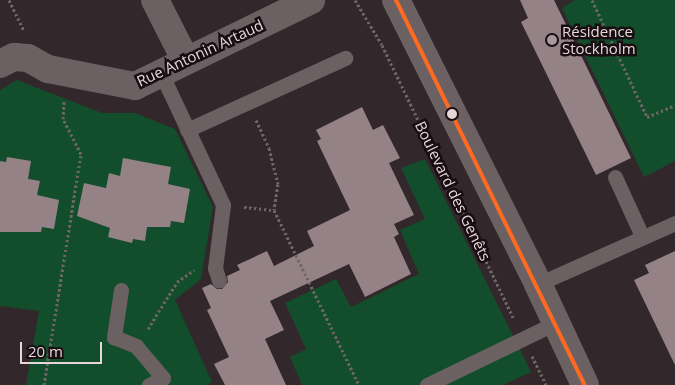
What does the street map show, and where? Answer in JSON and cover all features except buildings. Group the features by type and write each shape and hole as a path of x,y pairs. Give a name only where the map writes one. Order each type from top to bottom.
{"street":[{"path":"155,0 186,61"},
{"name":"Rue Antonin Artaud","path":"0,64 14,57 28,58 48,69 134,86 311,0"},
{"path":"396,0 538,284 585,385"}],"lane":[{"path":"188,130 345,58"},
{"path":"161,73 223,205 215,268 219,280"},
{"path":"615,177 642,236"},
{"path":"538,284 642,236 675,223"},
{"path":"121,290 114,337 136,346 163,378 149,385"},
{"path":"427,385 555,323"}],"path":[{"name":"Boulevard des Genêts","path":"355,0 382,45 546,385"},
{"path":"592,0 647,117 675,104"},
{"path":"44,385 81,154 63,119 69,74"},
{"path":"248,102 269,148 278,184 274,210 359,385"},
{"path":"223,205 274,210"},
{"path":"136,346 177,282 216,252"}],"green space":[{"path":"575,0 675,0 675,161 644,177 562,8"},
{"path":"17,80 102,113 135,113 175,129 213,207 201,279 175,300 212,382 208,385 26,385 39,311 0,306 0,90"},
{"path":"425,159 531,372 503,385 302,385 290,357 306,349 285,303 336,279 351,307 419,274 400,230 425,219 401,168"}],"transit line":[{"path":"396,0 585,385"}],"place":[{"name":"Résidence Stockholm","path":"552,40"}]}
